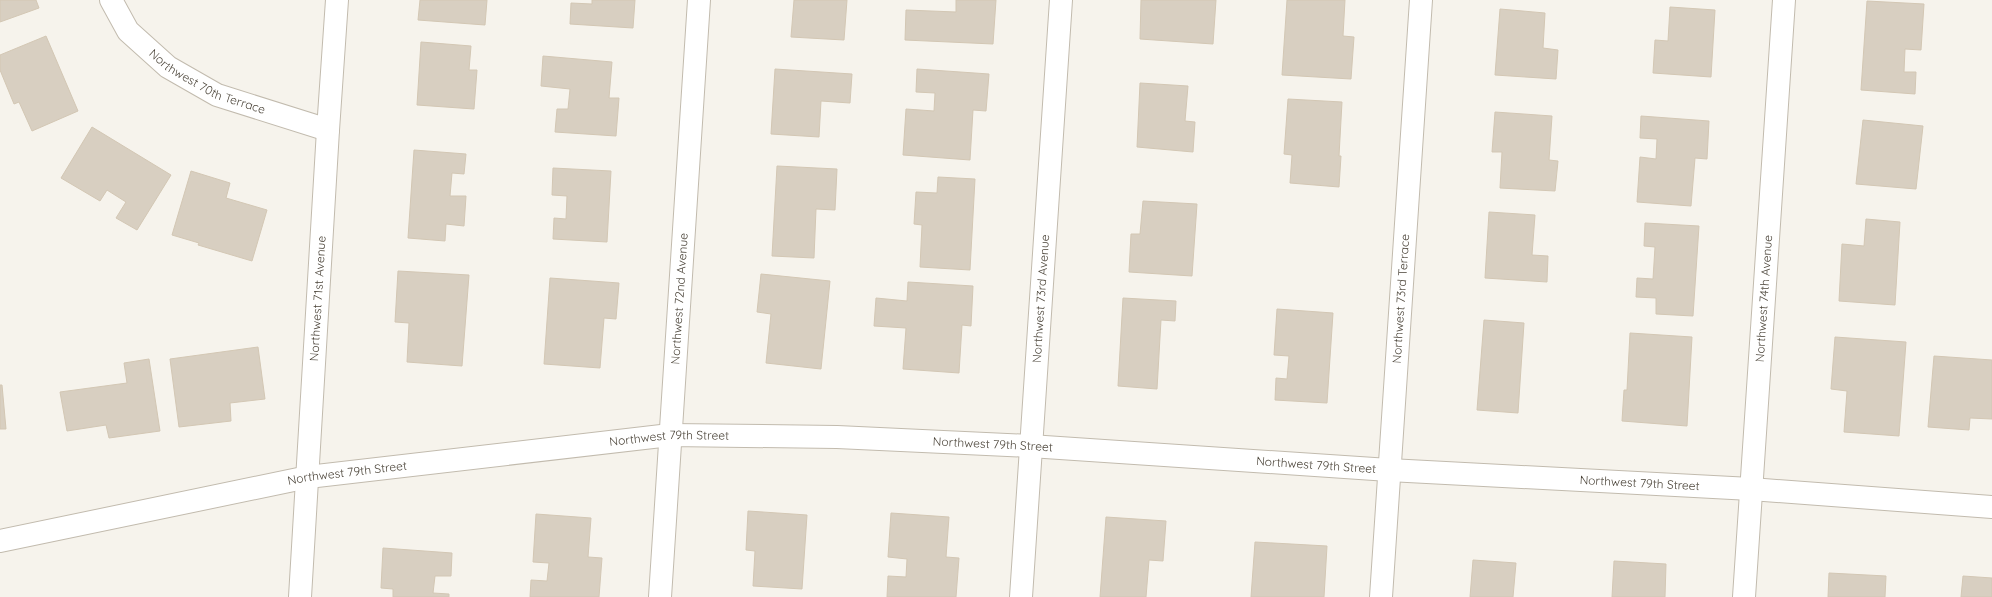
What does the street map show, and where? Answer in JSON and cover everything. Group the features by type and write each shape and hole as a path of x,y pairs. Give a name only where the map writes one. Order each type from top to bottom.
{"street":[{"name":"Northwest 70th Terrace","path":"111,0 128,31 168,67 217,95 328,130"},
{"name":"Northwest 71st Avenue","path":"300,597 337,0"},
{"name":"Northwest 72nd Avenue","path":"660,597 699,0"},
{"name":"Northwest 73rd Avenue","path":"1021,597 1060,0"},
{"name":"Northwest 73rd Terrace","path":"1381,597 1422,0"},
{"name":"Northwest 74th Avenue","path":"1744,597 1784,0"},
{"name":"Northwest 79th Street","path":"0,541 308,477 670,435 837,437 1030,446 1389,470 1751,490 1992,507"}],"building":[{"path":"0,0 36,0 39,8 0,22"},
{"path":"420,0 487,0 485,25 418,20"},
{"path":"592,0 635,0 633,28 570,24 571,3 592,4"},
{"path":"794,0 847,0 844,40 791,37"},
{"path":"956,0 996,0 993,44 905,40 906,10 956,12"},
{"path":"1141,0 1216,0 1213,44 1140,39"},
{"path":"1287,0 1345,0 1343,36 1354,37 1351,79 1282,75"},
{"path":"1867,1 1924,4 1921,50 1905,49 1904,72 1916,72 1915,94 1861,90"},
{"path":"1670,7 1715,10 1711,77 1653,73 1655,40 1668,41"},
{"path":"1500,9 1545,13 1543,48 1558,50 1556,79 1495,75"},
{"path":"46,36 78,111 32,131 19,102 14,104 0,70 0,55"},
{"path":"421,42 471,46 469,70 477,70 474,109 417,105"},
{"path":"543,56 612,62 609,98 619,98 616,136 555,132 557,109 568,109 570,89 541,86"},
{"path":"775,69 852,74 850,103 821,101 819,137 771,134"},
{"path":"917,69 989,74 986,111 973,110 970,160 903,155 906,109 934,111 935,93 916,92"},
{"path":"1140,83 1188,86 1185,121 1195,122 1193,152 1137,147"},
{"path":"1288,99 1342,102 1339,187 1290,183 1292,155 1284,154"},
{"path":"1495,112 1552,116 1549,160 1558,161 1555,191 1500,188 1502,152 1492,152"},
{"path":"1641,116 1709,121 1707,159 1695,158 1691,206 1637,202 1640,157 1656,159 1657,139 1640,138"},
{"path":"1863,120 1923,126 1916,189 1856,184"},
{"path":"92,127 171,175 137,230 116,218 126,202 107,190 100,201 61,178"},
{"path":"414,150 466,154 464,174 452,173 450,196 466,196 464,226 446,224 445,241 408,238"},
{"path":"777,166 837,169 835,210 816,209 814,258 772,256"},
{"path":"553,168 611,171 607,242 553,239 554,218 566,219 567,196 552,195"},
{"path":"191,171 230,183 226,198 267,210 252,261 198,245 199,243 172,235"},
{"path":"938,177 975,179 970,270 920,267 922,225 914,224 916,192 937,193"},
{"path":"1143,201 1197,204 1192,276 1129,272 1131,234 1140,234"},
{"path":"1489,212 1535,215 1532,255 1548,256 1547,282 1485,278"},
{"path":"1866,219 1900,222 1895,305 1839,301 1842,244 1864,246"},
{"path":"1645,223 1699,226 1693,316 1656,314 1656,298 1636,297 1637,278 1653,279 1655,247 1644,246"},
{"path":"398,271 469,275 462,366 407,362 409,323 395,322"},
{"path":"761,274 830,281 821,369 766,363 771,314 757,312"},
{"path":"550,278 619,283 616,319 604,318 600,368 544,364"},
{"path":"908,282 973,286 971,326 962,325 959,373 903,369 906,328 874,326 876,298 907,301"},
{"path":"1123,298 1176,301 1175,321 1161,320 1157,389 1118,386"},
{"path":"1277,309 1333,313 1327,403 1275,400 1276,378 1287,379 1289,356 1274,355"},
{"path":"1484,320 1524,323 1518,413 1477,410"},
{"path":"1630,333 1692,337 1687,426 1622,421 1624,390 1627,390"},
{"path":"1835,337 1906,342 1899,436 1844,432 1847,391 1831,389"},
{"path":"258,347 265,399 230,403 231,421 179,427 170,359"},
{"path":"1934,356 1992,360 1992,419 1970,418 1969,430 1928,427"},
{"path":"149,359 160,431 109,438 106,425 67,431 60,392 127,383 124,363"},
{"path":"0,385 2,385 6,429 0,429"},
{"path":"748,511 807,515 802,589 753,586 755,551 746,550"},
{"path":"891,513 949,517 946,557 959,558 956,597 887,597 888,576 906,577 907,559 888,557"},
{"path":"536,514 591,518 588,557 602,558 599,597 530,597 531,580 547,581 549,563 533,562"},
{"path":"1106,517 1166,521 1163,561 1149,560 1146,597 1100,597"},
{"path":"1255,542 1327,546 1324,597 1251,597"},
{"path":"383,548 452,553 451,576 435,576 433,593 449,594 449,597 393,597 393,589 381,588"},
{"path":"1473,560 1516,563 1513,597 1470,597"},
{"path":"1614,561 1666,564 1665,597 1612,597"},
{"path":"1829,573 1886,576 1885,597 1828,597"},
{"path":"1963,576 1992,578 1992,597 1961,597"}]}
